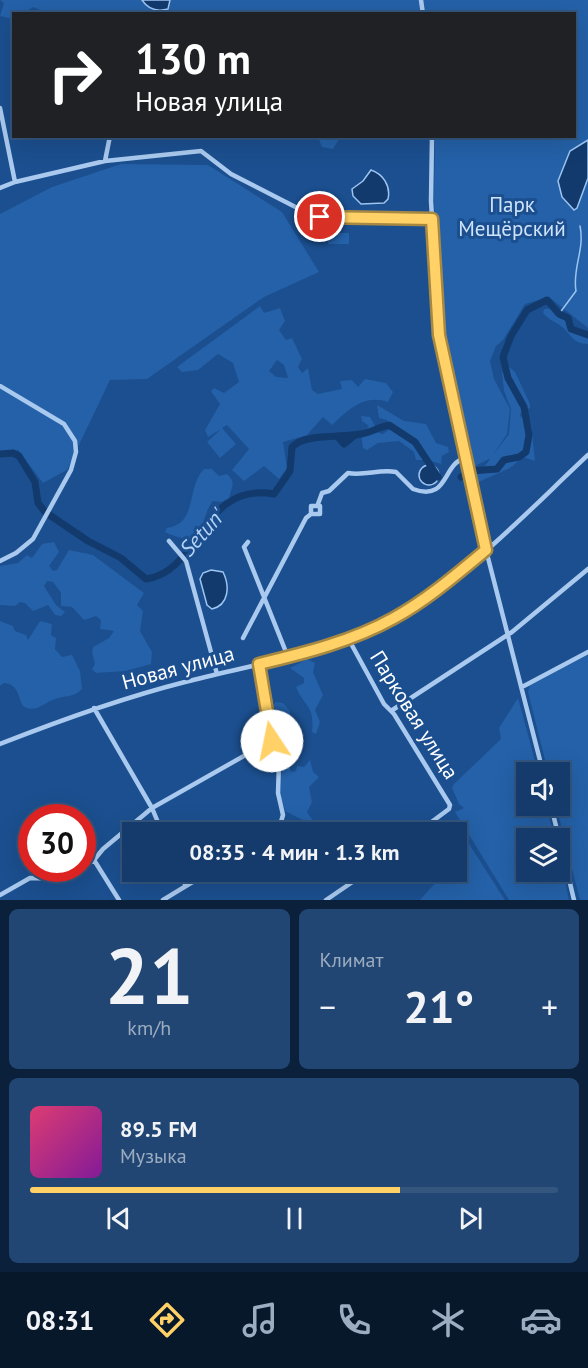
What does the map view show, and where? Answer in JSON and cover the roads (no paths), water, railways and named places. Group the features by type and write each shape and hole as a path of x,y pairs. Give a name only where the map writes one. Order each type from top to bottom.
{"street":[{"path":"0,108 15,182"},
{"path":"105,161 110,138"},
{"path":"432,138 432,219 437,327 466,466 541,762"},
{"path":"0,188 15,182 105,161 201,151 231,174 313,216 375,220 432,219"},
{"path":"0,386 54,416 70,431 75,441 75,459 39,529 24,547 0,561"},
{"name":"Новая улица","path":"0,744 94,708 348,639 393,618 412,607 486,550 588,455"},
{"path":"311,514 310,508 318,504 322,493 329,491 348,473 357,476 377,470 396,472 412,489 431,491 442,485 457,461 465,458"},
{"path":"243,638 306,518 311,514 320,514 321,508 318,504"},
{"path":"169,541 178,548 186,561 217,674"},
{"path":"248,542 244,547 288,657"},
{"path":"391,711 508,634 588,569"},
{"name":"Парковая улица","path":"348,639 384,704 391,711 450,805 449,809 431,822"},
{"path":"522,687 588,652"},
{"path":"259,664 272,741 279,763 278,792 283,815 281,822"},
{"path":"94,708 158,822"},
{"path":"96,858 152,808 272,741"},
{"path":"96,863 119,900"},
{"path":"0,895 23,882"},
{"path":"184,882 186,886"},
{"path":"163,900 193,882"},
{"path":"326,900 353,882"},
{"path":"570,882 574,900"}],"waterway":[{"path":"559,314 576,291 575,283 581,243 580,226"},
{"name":"Setun'","path":"461,477 470,471 497,469 504,460 519,457 526,452 529,435 524,407 508,378 503,357 511,336 527,310 547,300 559,314 568,318 571,329 588,335"},
{"name":"Setun'","path":"0,454 13,453 19,456 35,482 38,503 45,512 88,541 121,558 146,579 164,573 179,561 216,513 231,501 250,494 274,494 290,471 292,447 306,440 361,434 389,425 415,442 438,477"},
{"path":"337,436 344,444 355,435"}],"park label":[{"name":"Парк Мещёрский","path":"512,217"}]}
